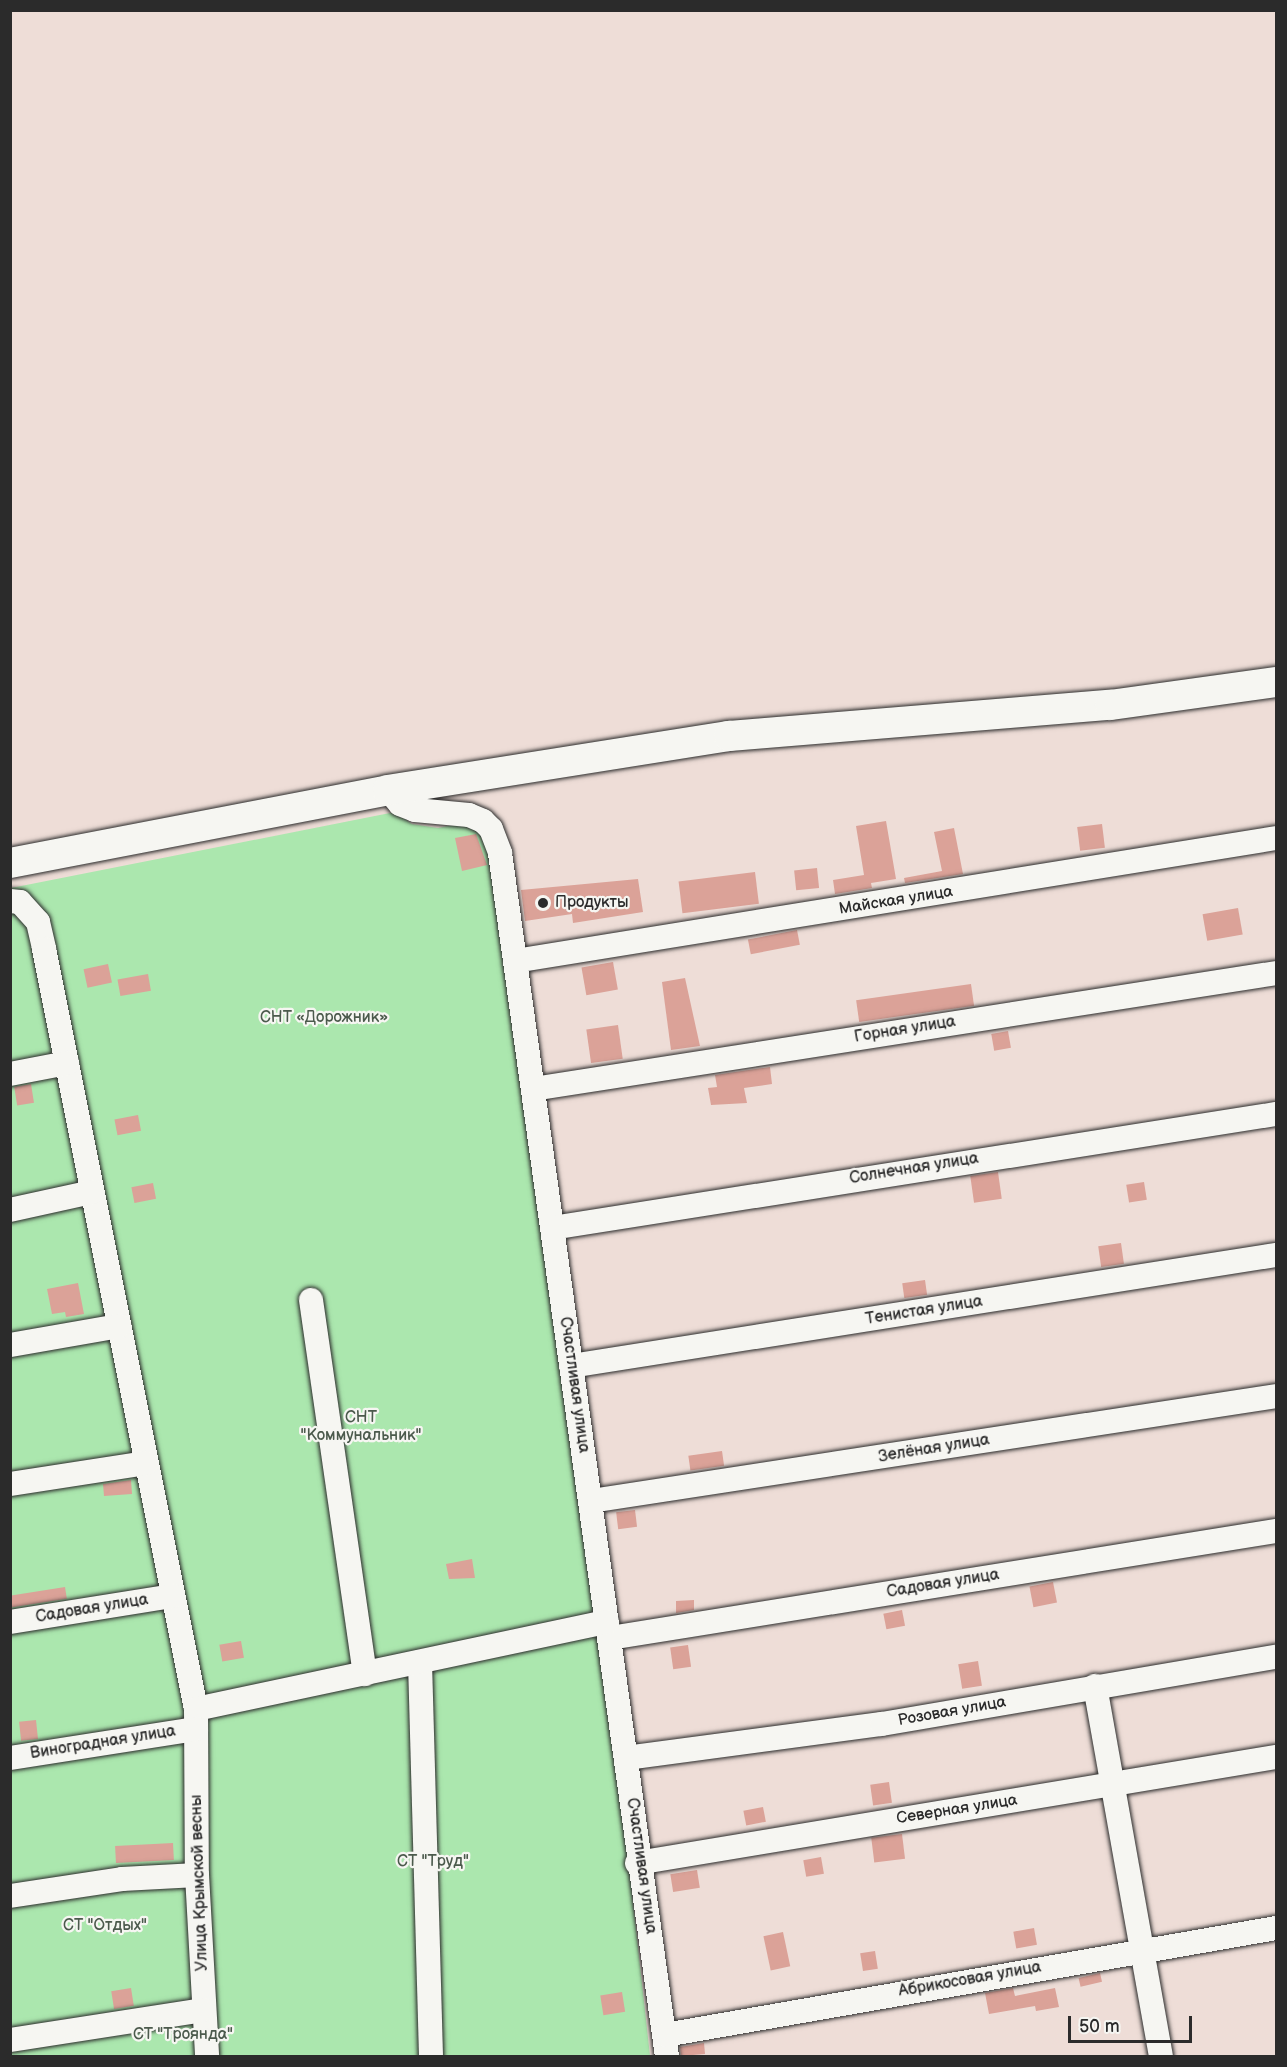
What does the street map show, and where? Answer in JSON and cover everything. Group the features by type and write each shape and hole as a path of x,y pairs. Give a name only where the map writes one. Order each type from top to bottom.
{"main road":[{"path":"10,863 388,790 729,736 1110,705 1276,682"}],"street":[{"name":"Счастливая улица","path":"388,790 400,804 414,810 470,815 491,829 500,853 591,1501 638,1863 666,2046"},
{"name":"Майская улица","path":"515,961 1276,838"},
{"name":"Улица Крымской весны","path":"10,901 20,902 38,922 196,1719 197,1875 207,2056"},
{"name":"Горная улица","path":"533,1089 1276,973"},
{"path":"10,1074 67,1063"},
{"name":"Солнечная улица","path":"552,1228 1276,1114"},
{"path":"10,1210 92,1192"},
{"name":"Тенистая улица","path":"572,1366 1276,1256"},
{"path":"311,1300 365,1674"},
{"path":"10,1345 119,1326"},
{"name":"Зелёная улица","path":"591,1501 1276,1396"},
{"path":"10,1484 146,1463"},
{"name":"Садовая улица","path":"420,1662 608,1630 1276,1531"},
{"name":"Садовая улица","path":"10,1622 173,1596"},
{"name":"Розовая улица","path":"626,1758 882,1724 1276,1657"},
{"path":"420,1662 431,2056"},
{"name":"Виноградная улица","path":"10,1758 196,1719 365,1674 420,1662"},
{"path":"1095,1686 1161,2056"},
{"name":"Северная улица","path":"638,1863 1276,1757"},
{"path":"10,1896 122,1879 197,1875"},
{"name":"Абрикосовая улица","path":"666,2046 1142,1950 1276,1928"},
{"path":"10,2040 204,2010"}],"green space":[{"path":"395,812 412,824 438,828 467,822 484,828 494,857 607,1622 196,1709 206,2056 11,2056 11,888"},
{"name":"СТ \"Труд\"","path":"603,1629 650,2056 213,2056 199,1713"}],"building":[{"path":"886,821 896,879 871,883 872,888 835,894 833,880 864,875 856,826"},
{"path":"1102,824 1105,848 1080,851 1077,827"},
{"path":"954,828 963,874 905,883 904,878 942,871 934,832"},
{"path":"476,834 487,865 462,871 455,838"},
{"path":"817,868 819,888 796,890 794,870"},
{"path":"755,872 759,904 682,913 679,881"},
{"path":"638,879 643,912 573,923 572,914 525,921 521,890"},
{"path":"1238,908 1243,935 1207,941 1203,914"},
{"path":"797,930 800,945 751,954 748,940"},
{"path":"613,962 618,990 586,995 581,968"},
{"path":"108,964 112,983 87,988 84,969"},
{"path":"148,974 151,991 120,996 117,979"},
{"path":"685,978 700,1046 671,1050 662,982"},
{"path":"971,984 974,1006 859,1022 856,1000"},
{"path":"618,1025 623,1059 591,1063 586,1029"},
{"path":"1008,1031 1011,1048 994,1051 991,1034"},
{"path":"770,1067 772,1084 744,1088 747,1103 711,1105 708,1088 717,1087 715,1075"},
{"path":"31,1084 34,1103 17,1105 14,1087"},
{"path":"138,1115 141,1131 117,1135 114,1120"},
{"path":"998,1172 1002,1199 974,1203 970,1176"},
{"path":"1144,1182 1147,1200 1129,1203 1126,1185"},
{"path":"153,1183 156,1199 134,1203 131,1187"},
{"path":"1121,1243 1124,1264 1101,1267 1098,1246"},
{"path":"925,1280 927,1295 904,1298 902,1283"},
{"path":"78,1283 84,1314 66,1317 65,1312 52,1314 47,1289"},
{"path":"722,1451 724,1466 690,1471 688,1456"},
{"path":"131,1480 132,1494 104,1496 103,1484"},
{"path":"635,1510 637,1527 618,1529 616,1512"},
{"path":"472,1559 475,1578 449,1579 446,1564"},
{"path":"1053,1582 1057,1603 1033,1607 1029,1587"},
{"path":"65,1587 67,1599 12,1608 10,1596"},
{"path":"694,1600 694,1610 676,1613 676,1601"},
{"path":"902,1610 905,1626 886,1629 883,1614"},
{"path":"241,1641 244,1658 222,1662 219,1645"},
{"path":"688,1645 691,1667 673,1669 670,1648"},
{"path":"978,1661 982,1686 962,1689 958,1664"},
{"path":"36,1720 38,1739 21,1741 19,1722"},
{"path":"889,1782 892,1803 873,1805 870,1785"},
{"path":"763,1807 766,1822 746,1826 743,1811"},
{"path":"902,1834 905,1859 874,1863 871,1838"},
{"path":"173,1843 174,1860 116,1863 115,1846"},
{"path":"821,1857 824,1874 806,1877 803,1860"},
{"path":"697,1870 700,1888 673,1892 670,1874"},
{"path":"1034,1928 1037,1945 1016,1948 1013,1932"},
{"path":"783,1932 790,1966 771,1970 763,1936"},
{"path":"875,1951 878,1969 863,1971 860,1953"},
{"path":"1100,1973 1102,1982 1081,1987 1079,1978"},
{"path":"131,1988 134,2006 114,2009 111,1991"},
{"path":"1013,1988 1015,1996 1055,1988 1059,2007 1036,2011 1035,2006 989,2014 985,1993"},
{"path":"622,1992 625,2012 603,2015 600,1995"},
{"path":"704,2043 705,2054 681,2056 680,2047"}],"place":[{"name":"Продукты","path":"543,903"}],"park label":[{"name":"СНТ «Дорожник»","path":"324,1018"},
{"name":"СНТ \"Коммунальник\"","path":"361,1427"},
{"name":"СТ \"Отдых\"","path":"105,1926"},
{"name":"СТ \"Троянда\"","path":"183,2035"}]}
